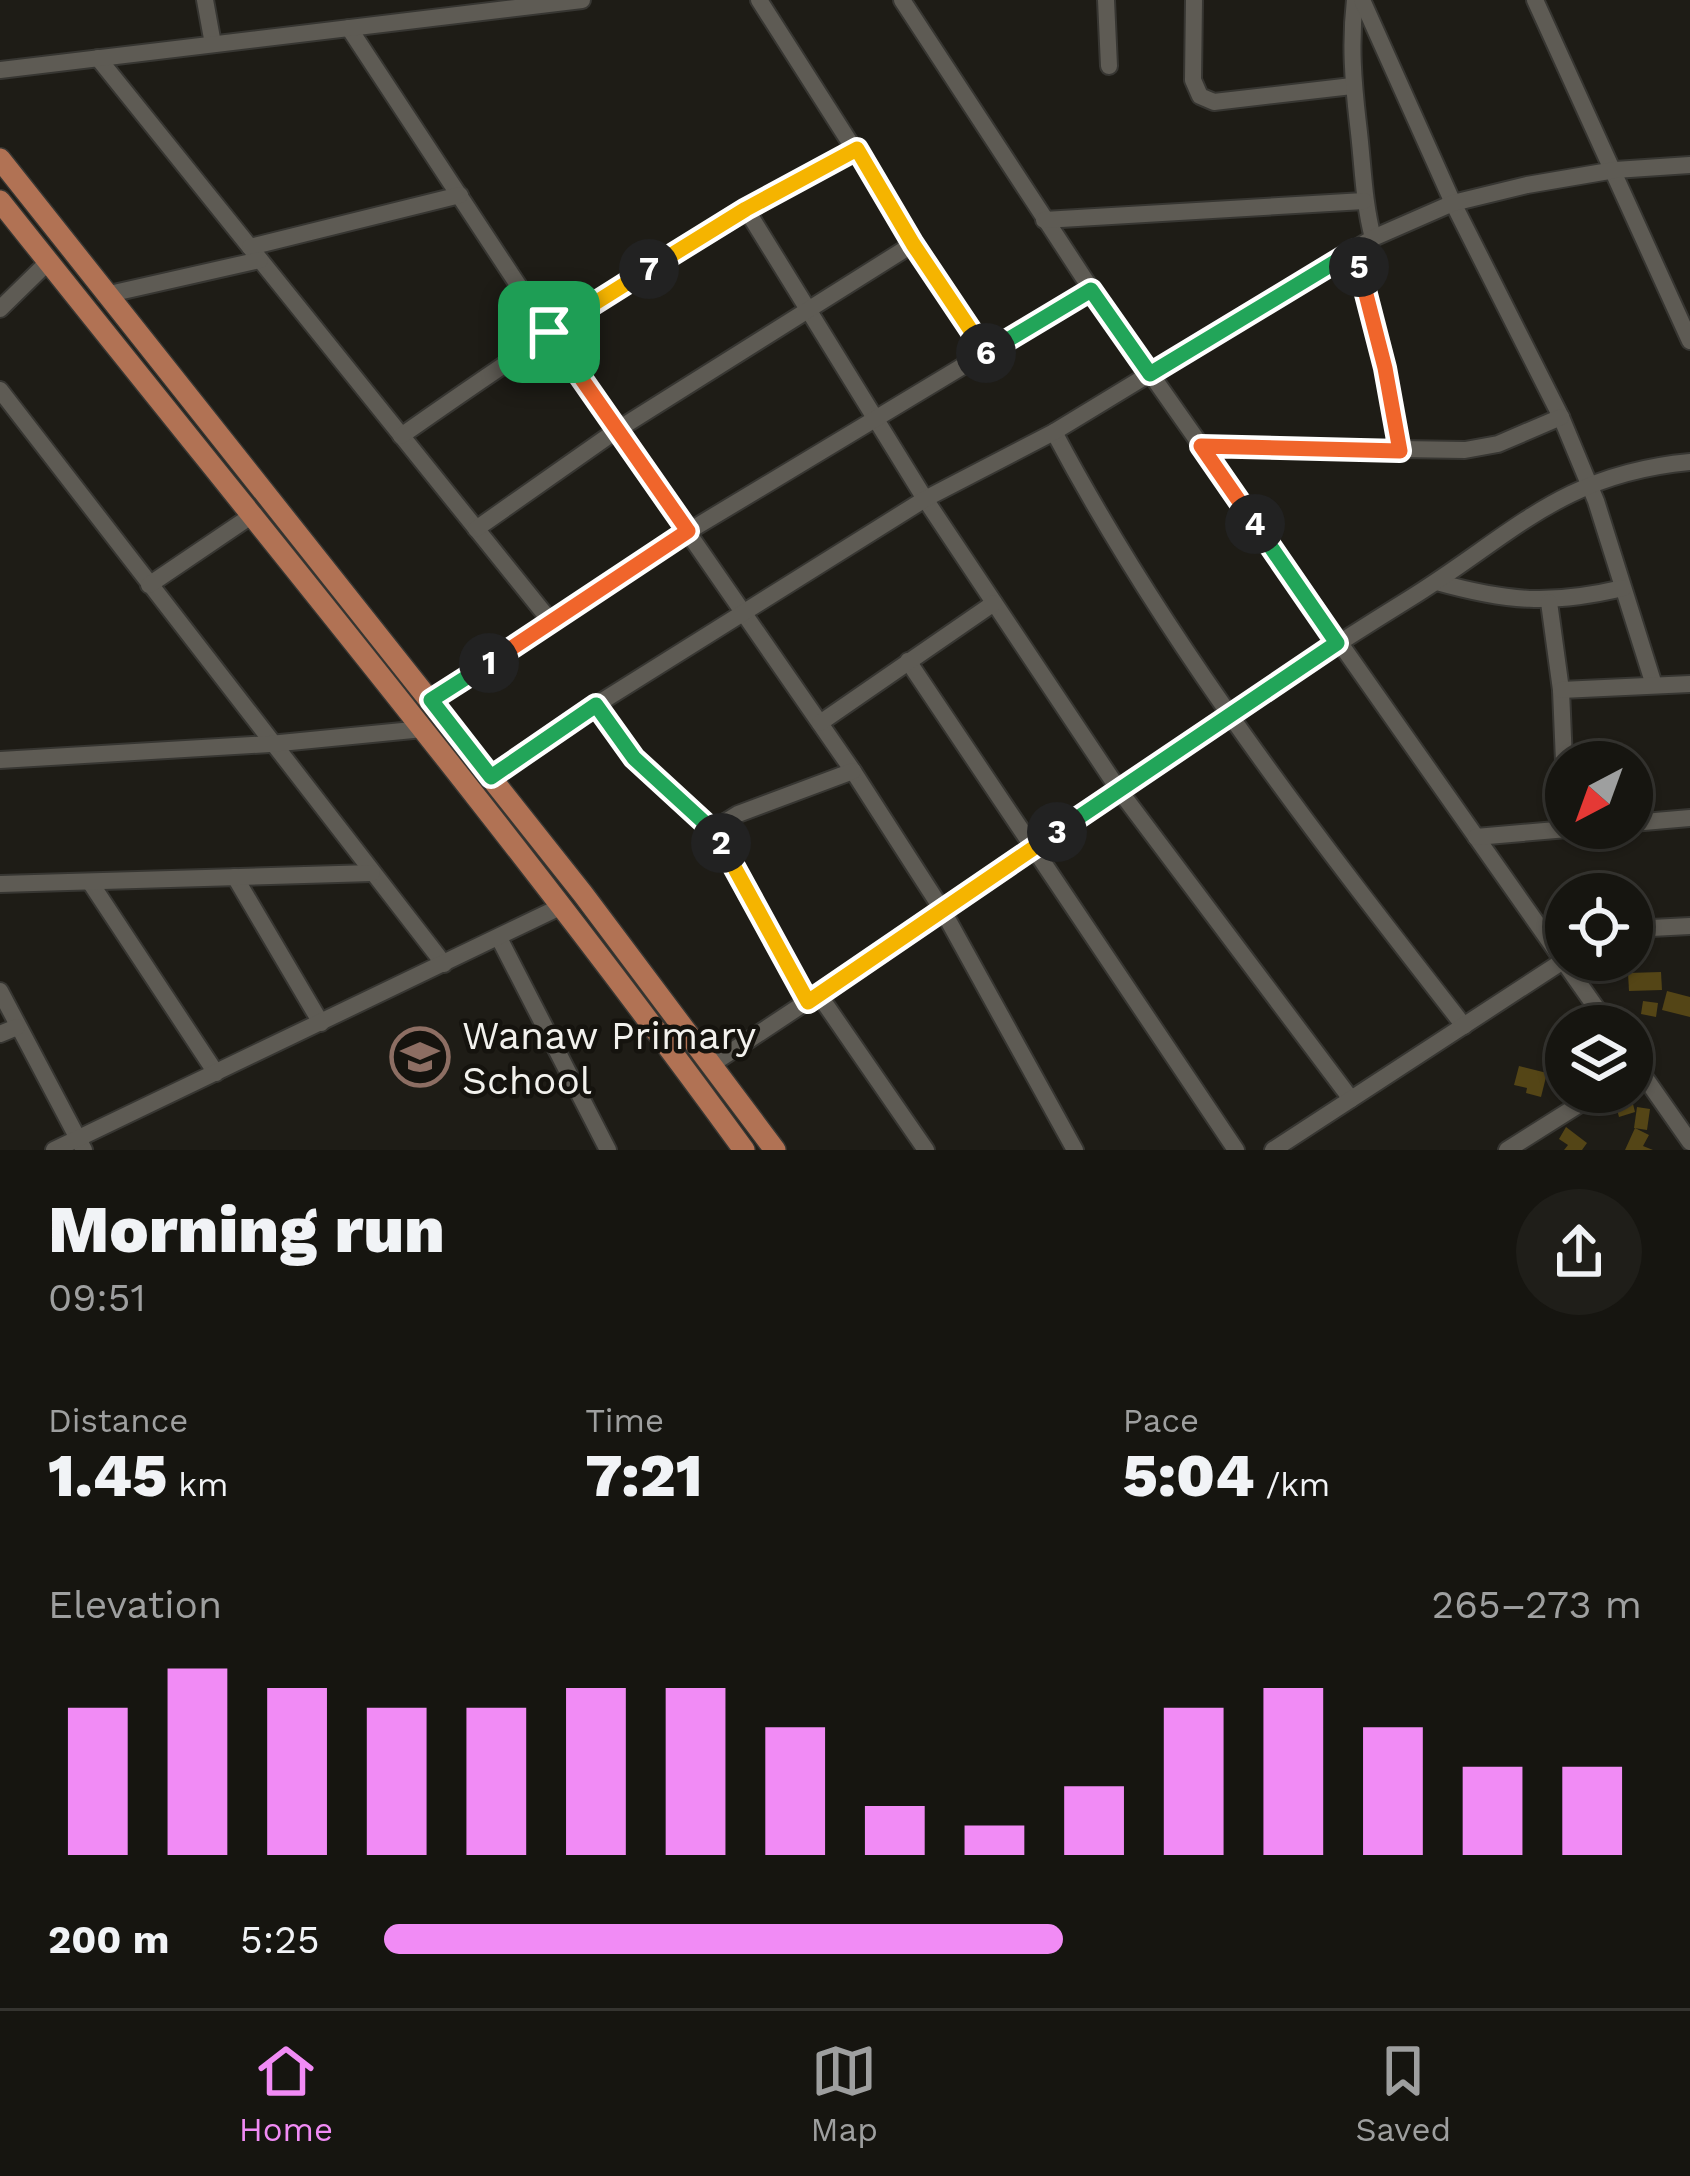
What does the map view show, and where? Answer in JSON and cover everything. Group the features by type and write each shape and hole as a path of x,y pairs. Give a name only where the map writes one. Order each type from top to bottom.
{"main road":[{"path":"0,159 431,700 775,1150"},
{"path":"0,202 254,514 562,906 744,1150"}],"street":[{"path":"205,0 213,44"},
{"path":"0,70 582,0"},
{"path":"759,0 984,353"},
{"path":"902,0 1091,290 1545,932"},
{"path":"1106,0 1109,66"},
{"path":"1194,0 1192,80 1200,96 1214,102 1352,86"},
{"path":"1359,0 1350,40 1352,86 1364,201 1373,238"},
{"path":"1359,0 1453,203 1561,417 1654,685"},
{"path":"1535,0 1690,341"},
{"path":"349,28 549,332 853,771 943,910 1075,1150"},
{"path":"98,58 552,623"},
{"path":"401,436 549,332 746,209 857,149"},
{"path":"491,777 596,705 925,500 1054,432 1373,238 1453,203 1527,185 1616,170 1690,165"},
{"path":"105,295 460,194"},
{"path":"1044,220 1364,201"},
{"path":"746,209 925,500 1119,790 1351,1100"},
{"path":"476,529 617,430 913,244"},
{"path":"1355,250 1400,451"},
{"path":"0,309 48,262"},
{"path":"431,700 688,531 1091,290"},
{"path":"0,390 444,964"},
{"path":"1201,446 1465,450 1498,444 1561,417"},
{"path":"1054,432 1108,532 1230,714 1464,1026"},
{"path":"712,1064 1230,714 1437,582 1508,528 1587,483 1651,466 1690,462"},
{"path":"149,585 254,514"},
{"path":"1437,582 1549,602 1623,588"},
{"path":"1549,602 1563,741"},
{"path":"820,723 994,603"},
{"path":"908,661 1236,1150"},
{"path":"1561,690 1690,684"},
{"path":"596,705 634,758 719,836 727,859 814,999 926,1150"},
{"path":"0,760 270,744 422,729"},
{"path":"719,836 722,824 738,814 853,771"},
{"path":"1653,822 1690,818"},
{"path":"1476,837 1545,831"},
{"path":"0,884 372,873"},
{"path":"236,877 321,1023"},
{"path":"90,882 216,1072"},
{"path":"54,1150 81,1144 216,1072 562,906"},
{"path":"1653,928 1690,926"},
{"path":"500,938 608,1150"},
{"path":"1273,1150 1545,973"},
{"path":"0,991 9,1030 81,1144"},
{"path":"1653,1092 1690,1142"},
{"path":"1507,1150 1566,1113"}],"building":[{"path":"1653,972 1661,972 1662,990 1629,991 1628,981 1653,981"},
{"path":"1667,991 1690,997 1690,1017 1662,1010"},
{"path":"1643,1001 1658,1003 1656,1017 1653,1005 1642,1005"},
{"path":"1519,1066 1545,1072 1541,1097 1514,1085"},
{"path":"1636,1113 1649,1113 1647,1130 1634,1128"},
{"path":"1566,1127 1587,1143 1582,1150 1564,1150 1568,1145 1559,1139"},
{"path":"1635,1128 1649,1135 1643,1146 1653,1150 1625,1150"}],"place":[{"name":"Wanaw Primary School","path":"420,1057"}],"route":[{"path":"857,149 984,353 1091,290 1150,374 1355,250 1400,451 1201,446 1337,643 808,1002 727,859 719,836 634,758 596,705 491,777 431,700 688,531 549,332 746,209 857,149"}]}
